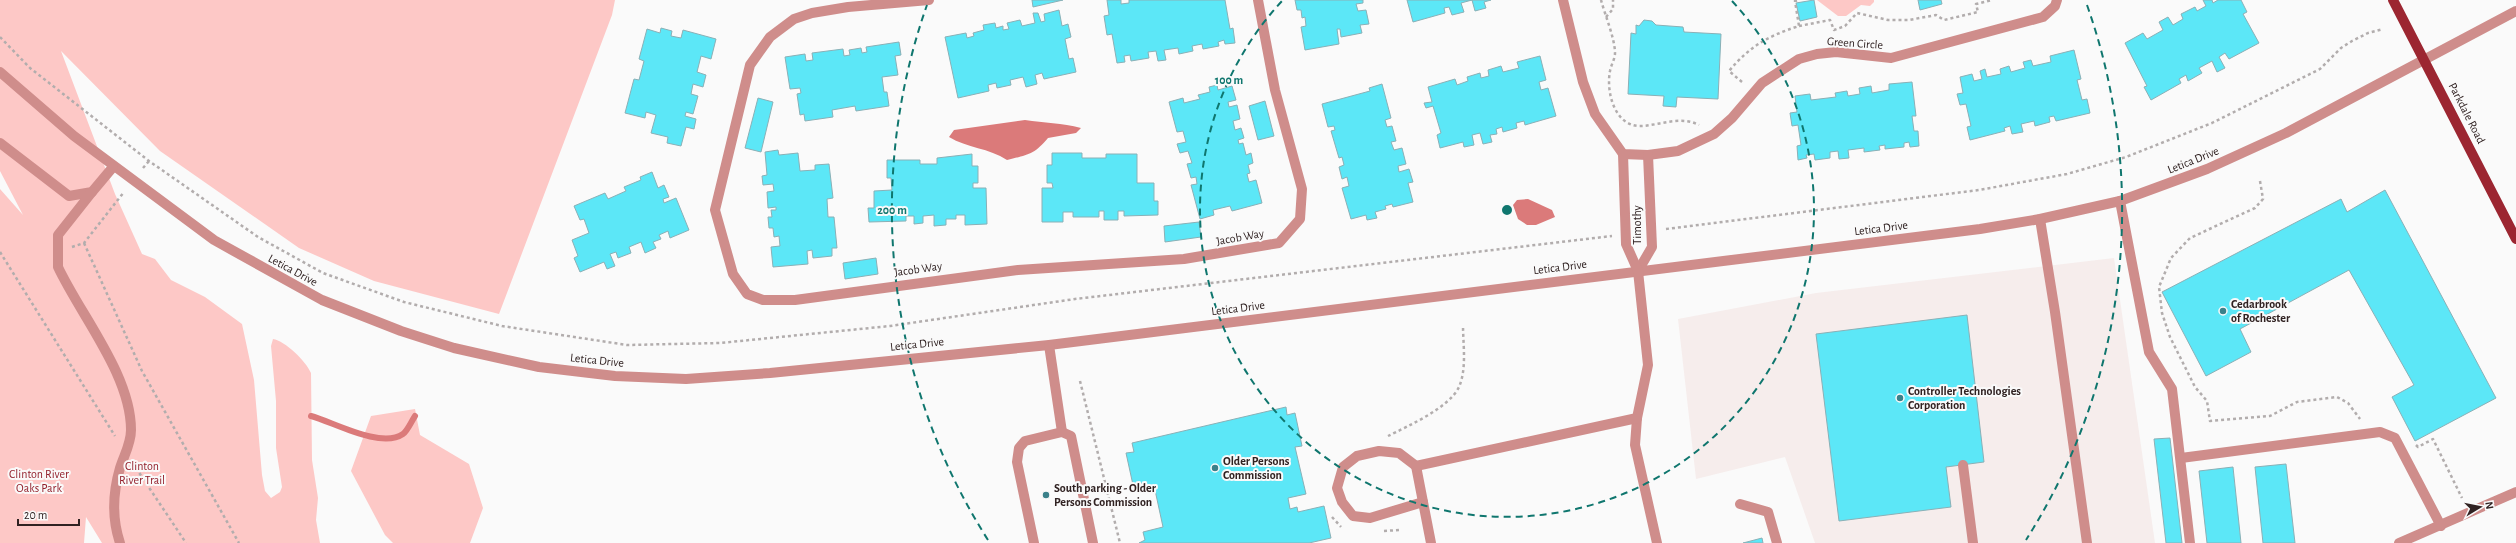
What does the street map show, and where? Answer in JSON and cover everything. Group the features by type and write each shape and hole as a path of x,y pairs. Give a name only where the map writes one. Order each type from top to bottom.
{"main road":[{"name":"Parkdale Road","path":"2394,0 2425,58 2516,239"}],"street":[{"name":"Jacob Way","path":"929,0 848,7 812,13 794,19 770,37 750,65 715,210 733,274 747,294 764,300 795,300 1010,270 1184,259 1279,243 1300,219 1302,189 1275,90 1258,0"},
{"path":"1563,0 1583,82 1595,114 1623,154 1648,155"},
{"name":"Green Circle","path":"1648,155 1678,151 1714,134 1732,118 1762,82 1799,59 1817,54 1836,52 1891,58 2043,17 2055,6 2057,0"},
{"name":"Letica Drive","path":"0,72 113,166 214,240 322,300 401,331 454,348 539,367 615,376 686,379 770,373 1049,345 1638,270 1980,229 2040,219 2120,201 2207,169 2248,151 2516,11"},
{"path":"0,143 69,196 92,192"},
{"name":"Timothy","path":"1623,154 1626,244 1638,270"},
{"name":"Timothy","path":"1638,270 1652,247 1648,155"},
{"path":"113,166 58,235 56,252 58,267 109,360 126,399 131,430 126,452 119,469 114,506 115,528 120,543"},
{"path":"2120,201 2149,352 2172,389 2190,543"},
{"path":"2040,219 2055,312 2086,543"},
{"path":"1638,270 1648,366 1637,418 1635,445 1657,543"},
{"path":"1049,345 1062,432"},
{"path":"1416,466 1637,418"},
{"path":"1034,543 1017,462 1019,448 1025,441 1062,432 1071,436 1093,543"},
{"path":"2181,458 2380,432 2395,438 2442,526"},
{"path":"1423,502 1370,518 1353,516 1342,502 1337,488 1343,467 1357,456 1379,451 1399,453 1416,466 1431,543"},
{"path":"1963,465 1973,543"},
{"path":"2399,543 2442,526 2516,492"},
{"path":"1740,504 1768,512 1777,543"}],"path":[{"path":"1601,0 1615,54 1608,82 1611,104 1624,120 1638,126 1658,125 1671,120 1695,122 1714,134"},
{"path":"1606,17 1613,9 1613,0"},
{"path":"1799,0 1795,1 1799,26"},
{"path":"1738,89 1743,82 1729,71 1745,52 1772,35 1799,26 1830,20 1834,30 1845,26 1857,13 1888,20 1909,20 1936,15 1944,20 1978,12 1976,4 1992,0"},
{"path":"1652,231 1979,190 2067,174 2126,157 2212,123 2320,69 2341,48 2352,41 2368,33 2383,29"},
{"path":"0,37 30,68 149,161 258,237 323,273 404,302 502,326 627,345 720,343 890,326 1083,298 1626,234"},
{"path":"1700,125 1705,122"},
{"path":"2260,181 2262,199 2255,208 2190,238 2171,258 2159,287 2162,313 2170,337 2196,387 2207,401 2210,421 2270,416 2297,402 2337,397 2348,403 2363,421"},
{"path":"56,252 84,243 111,209"},
{"path":"84,243 142,371 239,543"},
{"path":"0,252 126,452 186,543"},
{"path":"1080,381 1120,543"},
{"path":"2413,442 2418,447 2433,439 2463,501 2470,498"}],"shaded area":[{"path":"1025,120 1081,128 1076,133 1048,138 1030,154 1007,160 993,153 963,144 949,137 954,130"},
{"path":"1528,199 1552,210 1555,217 1536,225 1527,225 1518,219 1513,205 1517,200"},
{"path":"2114,258 2155,543 1815,543 1785,457 1696,479 1678,319 1816,293"}],"green space":[{"path":"0,0 615,0 612,15 499,314 374,281 299,248 160,151 61,51 115,194 142,254 155,259 171,280 205,297 242,324 254,380 262,475 265,491 271,498 280,492 282,487 276,448 276,401 271,346 273,339 283,343 295,352 305,363 311,373 312,460 318,498 316,520 320,543 102,543 86,517 84,543 0,543 0,189 23,215 0,171"},
{"path":"1817,0 1874,0 1874,2 1870,6 1861,5 1846,16 1838,16"},
{"path":"415,409 420,435 469,464 483,508 470,543 393,543 385,535 351,471 371,416"}],"building":[{"path":"1032,0 1063,0 1033,7"},
{"path":"1107,0 1121,0 1121,4 1129,3 1129,0 1225,0 1230,29 1233,28 1235,43 1225,44 1224,40 1218,42 1219,46 1203,49 1202,44 1192,46 1193,51 1179,54 1178,48 1164,50 1166,60 1158,61 1156,51 1148,52 1149,58 1131,61 1130,55 1124,56 1125,62 1117,63 1112,34 1107,35 1104,16 1109,15"},
{"path":"1295,0 1363,0 1363,3 1356,4 1358,11 1366,10 1369,24 1360,25 1362,33 1341,37 1340,29 1337,29 1339,44 1305,50 1301,27 1306,26 1305,17 1302,18 1301,10 1297,10"},
{"path":"1407,0 1472,0 1461,3 1464,12 1452,15 1449,7 1444,8 1445,13 1413,22"},
{"path":"1472,0 1491,0 1484,2 1486,8 1475,11"},
{"path":"1814,0 1817,17 1800,21 1796,3"},
{"path":"1918,0 1941,0 1942,4 1920,10"},
{"path":"2203,0 2212,0 2213,3 2218,0 2241,0 2247,12 2243,14 2259,43 2229,59 2225,53 2219,57 2225,68 2217,72 2212,61 2199,68 2202,73 2188,81 2186,75 2179,79 2181,83 2151,100 2144,87 2147,86 2125,43 2143,33 2147,39 2163,30 2159,22 2168,17 2173,25 2183,19 2181,14 2195,7 2197,11 2206,6"},
{"path":"1059,10 1062,26 1068,24 1071,37 1065,39 1069,59 1073,58 1076,72 1044,79 1042,73 1035,75 1037,84 1026,87 1023,77 1010,80 1011,85 997,88 996,83 988,85 989,91 958,98 945,37 966,33 967,38 974,36 973,33 984,30 983,25 995,23 996,28 1003,26 1003,30 1009,29 1007,23 1020,20 1022,26 1035,23 1033,13 1038,13 1041,22 1045,21 1044,14"},
{"path":"1644,20 1652,21 1656,25 1683,27 1684,32 1721,34 1718,99 1677,97 1676,107 1663,106 1664,96 1628,94 1631,33 1636,34 1636,25 1639,26"},
{"path":"661,28 672,31 671,36 681,38 683,30 716,39 711,59 701,56 697,72 706,75 703,87 693,84 691,94 698,96 693,114 686,112 685,116 696,119 694,129 686,127 681,146 667,143 668,137 651,133 656,115 646,112 645,118 625,113 634,79 639,80 644,61 639,59 647,29 660,33"},
{"path":"899,42 901,55 895,56 898,75 882,77 884,92 887,92 889,106 856,111 855,106 832,110 833,117 805,121 804,114 800,115 797,94 801,93 800,88 790,89 785,57 805,54 806,61 813,60 812,53 843,49 844,56 850,55 849,50 861,48 862,53 867,52 866,47"},
{"path":"2074,50 2081,79 2077,80 2082,100 2087,99 2090,113 2056,121 2054,116 2049,117 2050,122 2035,126 2034,121 2021,124 2023,132 2012,134 2010,126 2004,128 2005,131 1970,140 1967,127 1971,126 1966,104 1960,105 1957,94 1963,93 1960,77 1972,74 1974,81 1982,79 1980,71 1985,69 1987,77 2001,74 2000,69 2009,66 2011,72 2025,68 2023,62 2031,60 2033,66 2051,62 2050,56"},
{"path":"1540,56 1546,80 1539,82 1541,90 1548,88 1556,116 1525,125 1524,121 1516,123 1517,128 1503,132 1502,127 1496,129 1497,134 1490,135 1492,142 1483,144 1480,133 1472,135 1474,145 1464,147 1463,142 1440,148 1437,135 1441,133 1433,106 1426,108 1424,103 1432,102 1428,87 1455,79 1457,85 1468,81 1467,77 1480,73 1481,78 1489,76 1488,70 1501,66 1503,72 1519,68 1517,62"},
{"path":"1912,82 1916,116 1912,116 1914,131 1918,131 1919,146 1910,147 1909,142 1904,143 1904,147 1885,149 1885,145 1879,146 1880,150 1864,152 1864,148 1848,150 1849,158 1839,159 1838,151 1830,152 1830,158 1815,160 1814,154 1806,155 1807,158 1798,160 1797,146 1801,145 1798,125 1792,126 1790,113 1797,112 1795,96 1810,94 1811,100 1836,97 1835,93 1847,91 1848,96 1860,94 1859,88 1871,86 1872,93 1889,90 1889,84"},
{"path":"1382,84 1391,118 1385,120 1387,127 1392,126 1396,141 1391,142 1394,150 1402,148 1406,164 1398,166 1399,172 1409,169 1413,182 1408,183 1413,202 1393,207 1392,204 1385,206 1386,209 1375,212 1377,218 1367,220 1366,215 1351,219 1342,188 1349,186 1347,177 1342,179 1339,167 1344,165 1342,157 1339,158 1331,131 1335,130 1334,126 1328,127 1322,104 1370,91 1369,88"},
{"path":"1217,85 1218,90 1232,86 1236,100 1228,102 1229,107 1237,105 1240,119 1233,121 1235,130 1241,128 1244,138 1238,140 1239,144 1243,143 1246,155 1251,153 1253,163 1248,165 1250,173 1247,174 1249,182 1256,180 1262,203 1232,211 1230,206 1213,210 1214,215 1200,219 1191,185 1197,184 1196,177 1191,178 1187,164 1192,163 1188,151 1180,153 1177,144 1186,142 1183,131 1177,132 1169,102 1183,98 1184,103 1200,99 1198,95 1210,92 1209,87"},
{"path":"758,98 773,102 761,152 745,148"},
{"path":"1265,101 1274,136 1258,140 1249,106"},
{"path":"778,150 779,155 798,153 800,171 815,170 815,165 829,164 833,198 827,199 828,217 834,217 837,248 832,248 832,256 813,258 812,250 807,251 808,264 773,267 771,247 780,246 779,236 774,237 773,228 769,228 768,217 772,217 771,210 776,210 776,207 768,208 767,192 774,191 773,184 763,185 762,176 767,175 765,152"},
{"path":"1052,153 1082,153 1082,158 1106,158 1106,154 1137,154 1137,183 1154,183 1154,201 1158,201 1158,215 1124,216 1124,211 1118,211 1118,220 1104,220 1104,211 1099,211 1099,217 1073,217 1073,212 1063,212 1063,222 1042,222 1042,188 1053,188 1052,183 1047,183 1047,165 1052,165"},
{"path":"972,154 972,166 978,166 978,183 973,183 973,188 986,188 987,224 965,225 965,215 956,215 956,219 946,219 946,225 934,226 934,215 923,216 923,223 914,224 914,216 906,216 906,221 869,222 868,208 874,208 874,191 892,190 891,178 887,178 887,160 920,160 920,164 937,164 937,158"},
{"path":"652,172 658,188 664,185 669,197 663,199 664,203 676,198 689,230 670,238 668,231 659,235 661,239 653,242 656,248 645,253 641,242 629,247 631,253 618,258 616,252 610,254 615,266 607,269 604,262 580,272 574,258 578,256 572,240 589,233 584,219 580,220 574,206 605,193 608,199 626,191 624,187 641,180 640,177"},
{"name":"Cedarbrook of Rochester","path":"2385,190 2496,398 2415,441 2392,397 2414,385 2349,270 2240,329 2251,352 2206,376 2162,292 2341,199 2347,212"},
{"path":"1199,222 1201,237 1165,242 1164,226"},
{"path":"876,258 878,274 845,279 843,263"},
{"name":"Controller Technologies Corporation","path":"1967,315 1984,462 1946,467 1951,507 1839,521 1816,334"},
{"name":"Older Persons Commission","path":"1286,407 1287,415 1295,413 1302,446 1295,447 1306,494 1288,498 1290,509 1297,507 1298,512 1324,506 1331,538 1309,543 1139,543 1145,540 1143,532 1163,527 1155,490 1144,493 1142,483 1133,485 1126,453 1134,452 1132,443"},
{"path":"2170,438 2182,543 2166,543 2154,439"},
{"path":"2286,464 2295,543 2263,543 2255,467"},
{"path":"2233,467 2241,543 2207,543 2199,471"},
{"path":"1762,538 1763,543 1743,543"}],"waterway":[{"path":"311,416 357,433 382,438 394,438 403,434 415,416"}],"place":[{"name":"Cedarbrook of Rochester","path":"2223,311"},
{"name":"Controller Technologies Corporation","path":"1900,398"},
{"name":"Older Persons Commission","path":"1215,468"},
{"name":"South parking - Older Persons Commission","path":"1046,495"}],"park label":[{"name":"Clinton River Trail","path":"142,473"},
{"name":"Clinton River Oaks Park","path":"39,481"}]}
